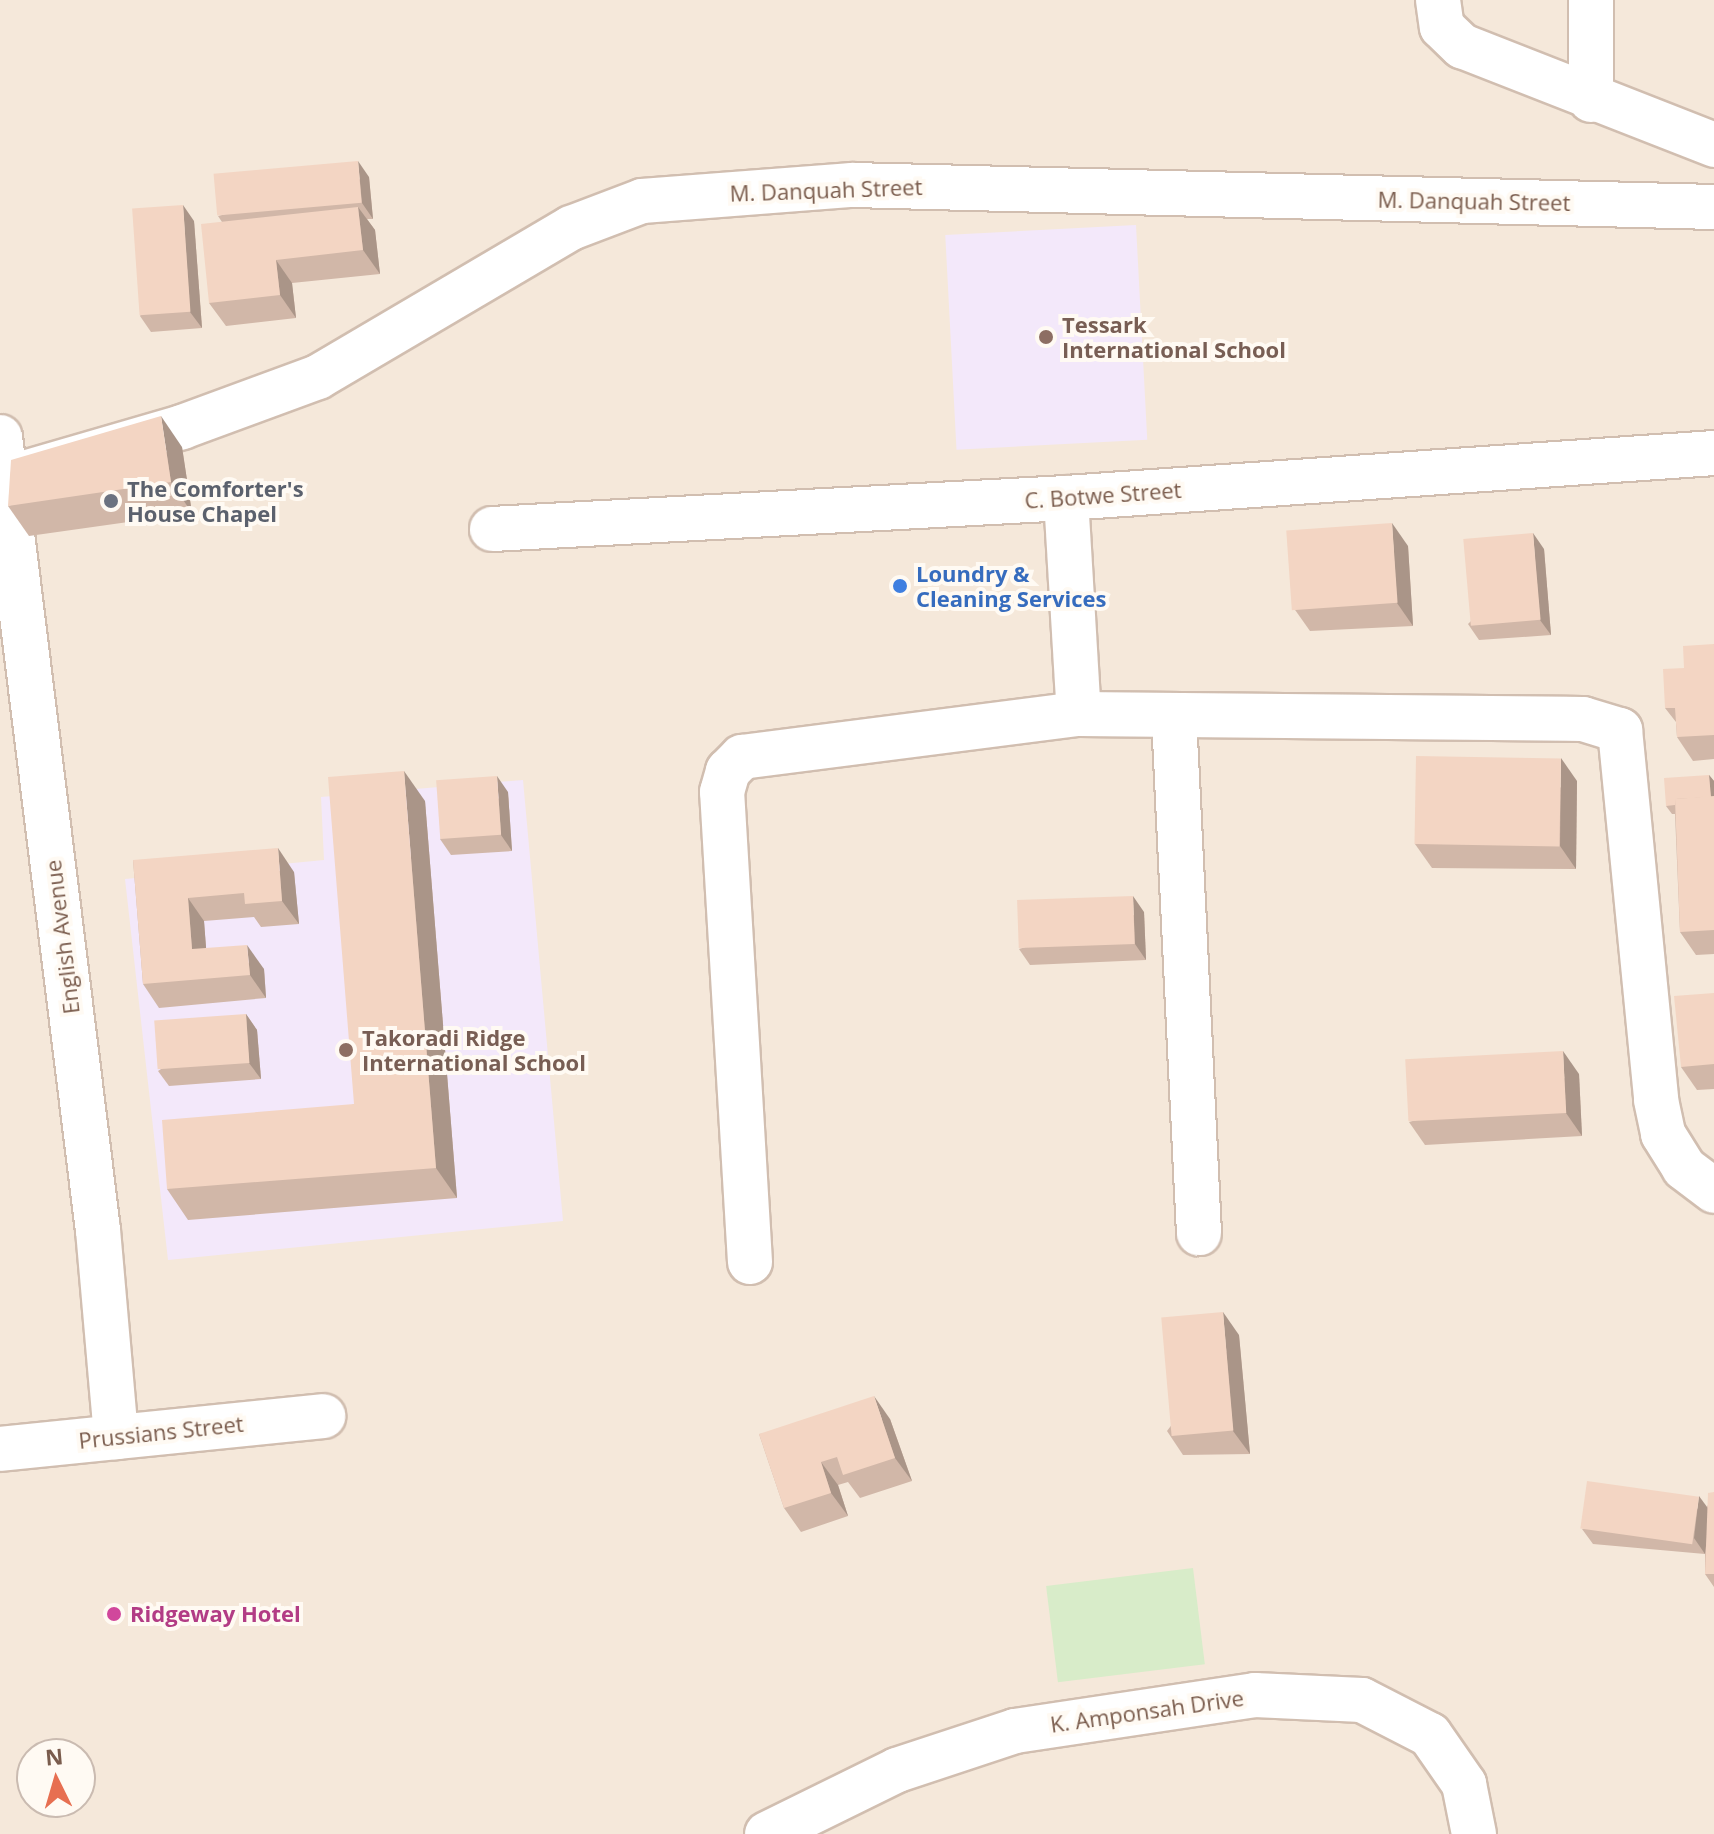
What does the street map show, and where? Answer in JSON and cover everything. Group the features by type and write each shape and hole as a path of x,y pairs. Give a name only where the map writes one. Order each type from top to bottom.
{"street":[{"path":"1438,0 1442,27 1462,46 1591,100 1714,145"},
{"path":"1591,0 1591,100"},
{"name":"M. Danquah Street","path":"2,466 182,427 318,377 571,228 642,201 852,185 1714,207"},
{"name":"C. Botwe Street","path":"492,529 1066,498 1714,453"},
{"name":"English Avenue","path":"2,466 98,1230 116,1437"},
{"path":"1066,498 1079,714"},
{"path":"750,1262 722,792 728,771 742,757 1079,714 1583,719 1620,730 1656,1100 1663,1134 1677,1156 1714,1191"},
{"path":"1174,717 1199,1233"},
{"name":"Prussians Street","path":"0,1449 323,1416"},
{"name":"K. Amponsah Drive","path":"767,1834 897,1770 1015,1731 1255,1695 1362,1700 1430,1735 1464,1784 1474,1834"}],"shaded area":[{"path":"0,0 1714,0 1714,1834 0,1834"},
{"name":"Tessark International School","path":"1136,225 1147,440 957,450 945,235"},
{"name":"Takoradi Ridge International School","path":"523,780 563,1221 168,1260 125,879 324,860 321,797"}],"green space":[{"path":"1193,1568 1205,1664 1058,1682 1046,1586"}],"building":[{"path":"358,161 362,203 217,215 214,174"},
{"path":"183,205 190,312 140,315 132,209"},
{"path":"358,207 363,250 276,260 280,295 209,303 201,224"},
{"path":"161,416 171,482 8,506 11,460"},
{"path":"1392,523 1398,603 1292,610 1286,530"},
{"path":"1533,533 1541,620 1471,626 1463,539"},
{"path":"1714,644 1714,735 1677,737 1675,708 1665,708 1663,669 1684,668 1683,646"},
{"path":"1416,756 1561,759 1559,847 1414,844"},
{"path":"404,771 436,1168 167,1189 162,1120 354,1104 328,777"},
{"path":"1709,775 1711,797 1675,799 1675,805 1666,806 1664,778"},
{"path":"497,776 501,835 440,839 436,780"},
{"path":"1714,796 1714,930 1680,932 1675,799"},
{"path":"278,848 282,901 245,904 244,893 188,898 192,949 247,945 250,975 143,984 133,860"},
{"path":"1133,896 1135,944 1019,948 1017,900"},
{"path":"1714,993 1714,1064 1681,1067 1674,996"},
{"path":"246,1014 249,1063 158,1069 154,1020"},
{"path":"1563,1051 1566,1113 1408,1121 1405,1059"},
{"path":"1223,1312 1233,1431 1172,1436 1161,1317"},
{"path":"874,1396 895,1458 843,1475 837,1457 821,1462 831,1493 784,1508 759,1434"},
{"path":"1587,1481 1699,1497 1692,1544 1580,1529"},
{"path":"1714,1492 1714,1574 1705,1574 1708,1493"}],"place":[{"name":"Tessark International School","path":"1046,337"},
{"name":"The Comforter's House Chapel","path":"111,501"},
{"name":"Loundry & Cleaning Services","path":"900,586"},
{"name":"Takoradi Ridge International School","path":"346,1050"},
{"name":"Ridgeway Hotel","path":"114,1614"}]}
